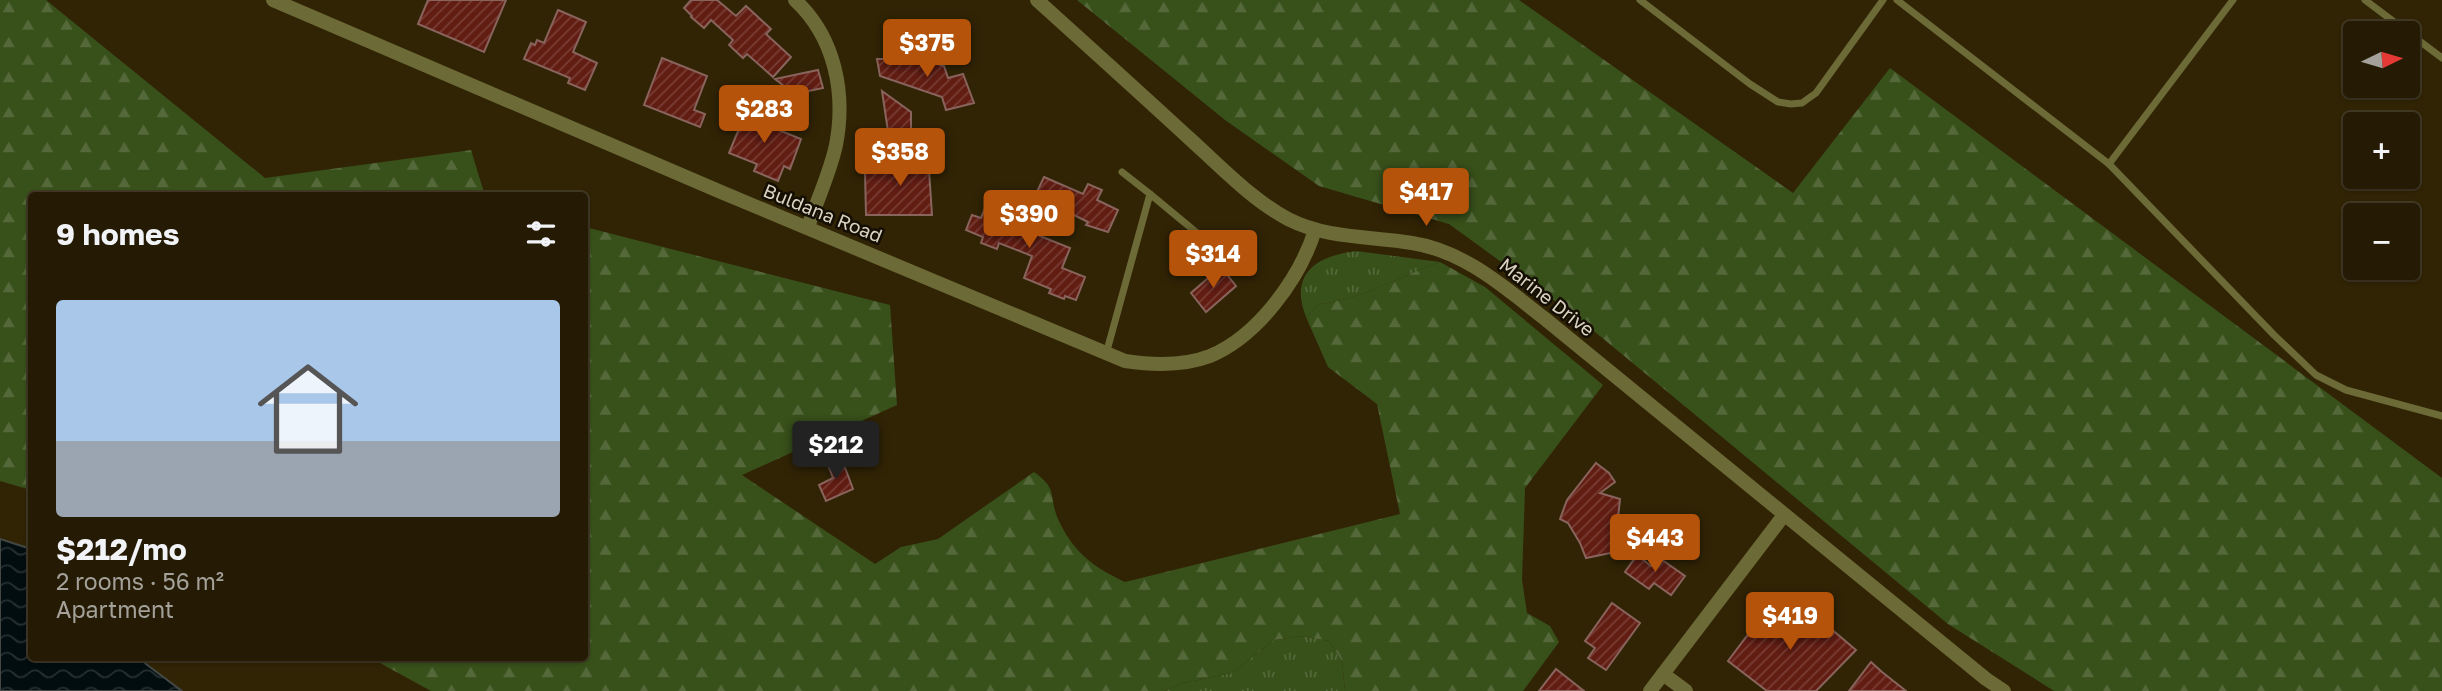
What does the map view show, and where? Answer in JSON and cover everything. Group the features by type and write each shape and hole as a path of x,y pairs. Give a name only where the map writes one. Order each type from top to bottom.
{"street":[{"name":"Buldana Road","path":"273,0 1125,361 1147,364 1178,363 1209,356 1232,344 1274,304 1299,265 1315,230"},
{"path":"795,0 822,34 837,70 841,104 836,146 808,227"},
{"name":"Marine Drive","path":"1037,0 1256,197 1288,219 1336,235 1414,243 1448,253 1481,270 2004,691"},
{"path":"1650,691 1784,515"},
{"path":"1663,674 1686,691"}],"lane":[{"path":"1640,0 1750,84 1778,102 1791,104 1802,103 1816,93 1883,0"},
{"path":"1897,0 2109,164 2316,375 2346,390 2442,416"},
{"path":"2109,164 2233,0"},
{"path":"2365,0 2442,58"},
{"path":"1122,172 1220,252"},
{"path":"1106,354 1150,194"}],"green space":[{"path":"0,0 46,0 265,178 471,150 484,192 28,192 28,489 0,481"},
{"path":"1077,0 1519,0 1793,193 1890,68 2442,478 2442,691 2054,691 1948,624 1577,317 1449,224 1319,186 1225,120"},
{"path":"588,228 890,305 897,405 742,475 875,564 901,547 938,539 1034,472 1050,488 1058,519 1070,541 1094,564 1125,582 1400,514 1377,404 1328,367 1306,317 1319,304 1366,293 1440,262 1485,287 1603,385 1525,488 1522,580 1527,613 1550,626 1559,642 1523,691 1345,691 1342,661 1329,641 1301,636 1274,640 1232,673 1183,683 1164,691 431,691 376,661 588,661"},
{"path":"1356,251 1440,262 1366,293 1319,304 1306,317 1301,289 1310,270 1329,257"},
{"path":"1301,636 1329,641 1342,661 1345,691 1164,691 1183,683 1232,673 1274,640"}],"water":[{"path":"0,539 28,548 28,661 144,661 182,691 0,691"}],"building":[{"path":"428,0 506,0 484,52 418,24"},
{"path":"691,0 717,0 736,16 746,6 771,29 766,34 791,57 773,77 747,54 743,58 729,45 733,40 711,20 704,28 691,17 684,8"},
{"path":"558,10 586,22 573,52 597,63 585,90 568,83 570,78 524,59 531,43 535,45 537,40 544,43"},
{"path":"895,51 944,66 948,78 963,74 974,103 946,110 942,97 880,76 877,59 893,59"},
{"path":"662,58 707,76 694,110 705,114 700,127 644,105"},
{"path":"818,70 823,88 794,94 775,79"},
{"path":"882,91 911,112 911,132 889,138"},
{"path":"750,102 764,108 759,122 801,139 790,169 784,166 778,181 754,171 757,164 729,153"},
{"path":"887,155 928,155 932,215 866,215 865,172 887,172"},
{"path":"1044,177 1083,194 1088,184 1102,190 1097,200 1118,210 1108,232 1086,225 1088,222 1064,210 1062,214 1034,198"},
{"path":"988,201 1013,211 1009,219 1070,248 1062,268 1085,277 1076,300 1049,293 1051,289 1024,278 1032,256 999,243 997,249 981,243 983,237 966,230 972,215 981,218"},
{"path":"1221,267 1236,286 1206,312 1191,293"},
{"path":"841,457 853,489 826,501 819,485 833,478 827,462"},
{"path":"1596,463 1609,473 1615,482 1600,493 1620,499 1617,528 1635,541 1623,558 1615,552 1586,558 1568,523 1560,519 1567,500"},
{"path":"1637,555 1651,566 1658,557 1685,576 1671,595 1654,583 1649,589 1625,572"},
{"path":"1777,596 1826,633 1830,628 1856,650 1816,691 1767,691 1728,661"},
{"path":"1612,603 1640,623 1606,670 1588,658 1595,648 1585,641"},
{"path":"1871,662 1882,672 1906,691 1849,691"},
{"path":"1556,669 1584,691 1539,691"}]}
